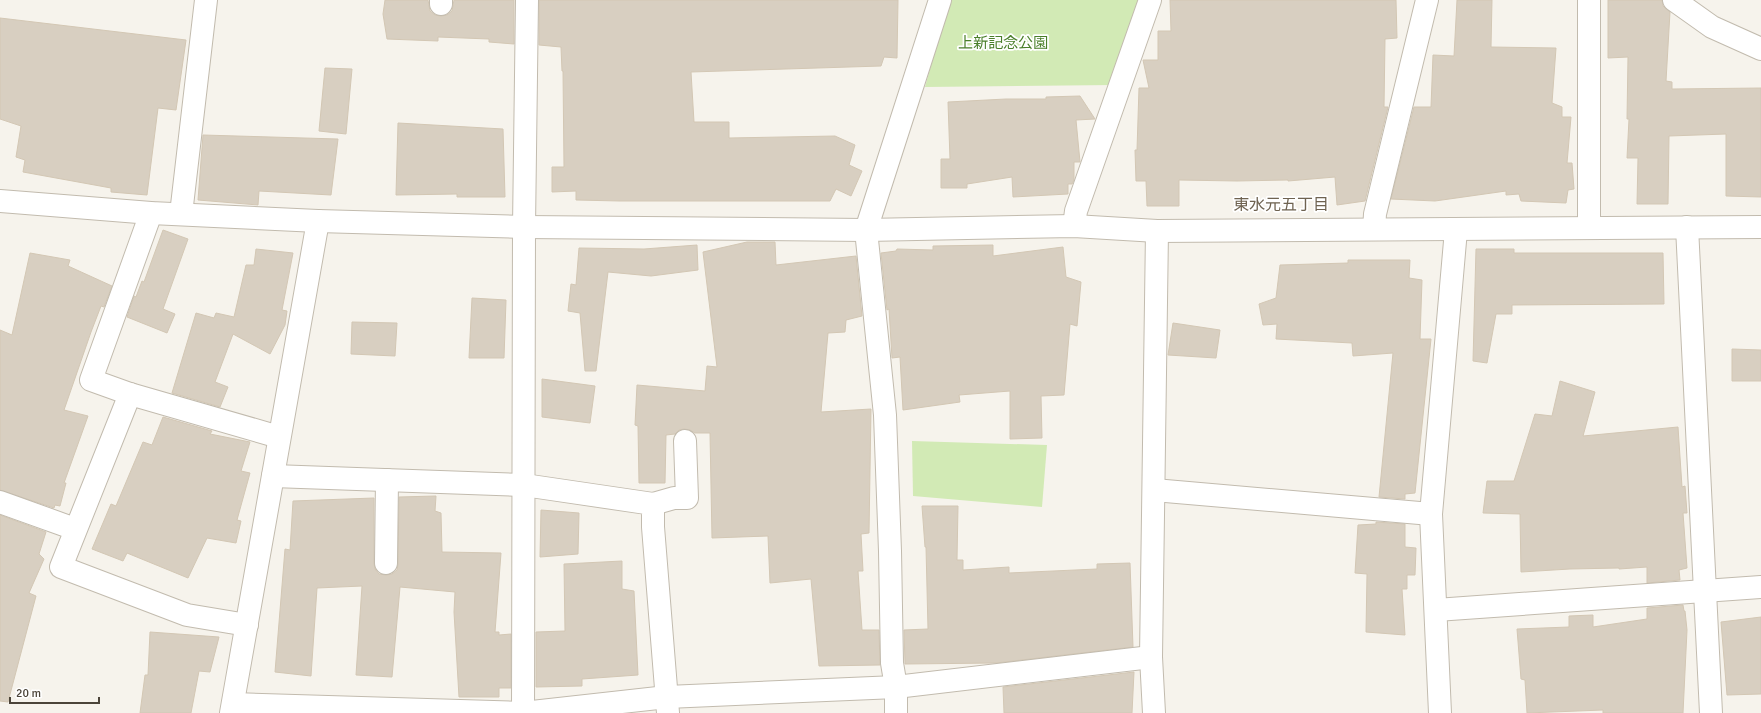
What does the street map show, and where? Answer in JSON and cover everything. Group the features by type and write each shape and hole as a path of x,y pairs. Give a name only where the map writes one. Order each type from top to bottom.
{"street":[{"path":"181,214 206,0"},
{"path":"523,713 524,227 527,0"},
{"path":"896,713 896,687 892,663 890,551 884,415 866,230 940,0"},
{"path":"1074,226 1076,211 1150,0"},
{"path":"1374,229 1374,214 1427,0"},
{"path":"1589,0 1589,228"},
{"path":"1674,0 1712,27 1761,48"},
{"path":"0,201 151,213 318,221 524,227 866,230 1074,226 1157,231 1761,227"},
{"path":"151,213 91,380 130,394 279,437"},
{"path":"318,221 232,708 523,713 667,705 896,687 1151,657"},
{"path":"1687,227 1712,713"},
{"path":"1440,713 1431,514 1456,230"},
{"path":"1154,713 1151,657 1157,231"},
{"path":"130,394 61,567 187,615 246,625"},
{"path":"273,476 524,485 653,504 674,498 687,498 685,441"},
{"path":"386,563 388,480"},
{"path":"1154,490 1431,514"},
{"path":"0,502 75,529"},
{"path":"653,504 653,527 667,705"},
{"path":"1436,610 1761,587"}],"green space":[{"name":"上新記念公園","path":"949,0 1144,0 1115,85 925,87"},
{"path":"912,441 1047,445 1042,507 913,496"}],"building":[{"path":"385,0 428,0 430,11 435,15 441,16 447,15 452,11 454,0 514,0 514,44 489,42 489,39 438,37 438,41 387,39 383,14"},
{"path":"539,0 898,0 897,58 884,57 881,66 691,72 694,122 729,122 729,138 835,136 855,145 849,165 862,171 851,196 836,189 830,201 620,201 576,200 576,191 552,192 552,167 564,167 563,71 561,47 539,45"},
{"path":"1170,0 1396,0 1397,38 1385,39 1384,107 1388,107 1365,201 1337,205 1335,177 1288,181 1179,180 1179,206 1147,206 1146,181 1136,181 1135,150 1137,150 1139,88 1149,88 1143,60 1158,60 1158,31 1171,31"},
{"path":"1457,0 1492,0 1491,47 1556,48 1552,103 1562,107 1562,117 1571,117 1567,163 1572,163 1574,189 1568,190 1566,203 1521,201 1519,194 1506,195 1506,191 1435,201 1391,199 1414,107 1431,107 1433,55 1454,56"},
{"path":"1608,0 1662,0 1663,6 1670,12 1666,81 1672,82 1672,89 1761,88 1761,197 1726,196 1726,134 1669,136 1668,204 1637,204 1638,158 1627,158 1629,119 1627,119 1628,57 1608,58"},
{"path":"0,18 186,40 176,110 158,108 147,195 111,192 111,188 23,172 25,160 16,157 21,126 0,119"},
{"path":"325,68 352,69 346,134 319,131"},
{"path":"1080,96 1095,119 1076,120 1080,162 1074,162 1074,180 1072,184 1068,184 1068,194 1013,197 1012,177 967,184 967,188 941,188 941,159 950,159 948,102 1006,99 1046,99 1046,97"},
{"path":"398,123 503,129 505,197 457,197 457,194 396,195"},
{"path":"203,135 338,139 331,195 259,191 258,205 198,200"},
{"path":"163,230 188,239 163,309 175,314 167,333 127,317 134,296 136,297 142,281 144,282"},
{"path":"747,242 775,242 776,265 856,256 862,316 846,320 845,332 828,333 821,412 871,409 869,533 861,534 863,571 858,571 862,630 879,630 880,665 819,666 811,579 770,583 768,536 712,538 710,433 695,433 684,429 679,430 675,434 666,435 665,483 639,483 638,426 635,425 637,385 705,391 707,366 717,367 703,252"},
{"path":"697,245 698,270 651,276 608,272 596,371 585,371 580,313 568,311 571,284 576,285 579,248 644,249"},
{"path":"993,245 993,256 1063,247 1066,277 1081,282 1077,326 1070,324 1064,395 1041,396 1042,438 1010,439 1010,391 959,395 960,402 903,410 900,357 892,358 889,309 887,310 881,253 896,251 897,249 933,250 933,246"},
{"path":"256,249 293,253 282,310 287,311 285,325 270,354 233,334 215,382 228,387 220,407 172,393 196,313 214,318 216,313 234,317 246,265 254,265"},
{"path":"1476,249 1514,249 1514,253 1663,253 1664,304 1512,305 1512,314 1496,314 1487,363 1473,361"},
{"path":"30,253 70,260 68,266 112,286 104,307 101,306 64,410 88,416 64,483 66,483 60,506 55,505 54,508 0,490 0,330 12,335"},
{"path":"1348,260 1410,260 1409,278 1422,280 1420,339 1431,339 1415,493 1405,494 1405,499 1379,497 1393,353 1353,356 1352,343 1276,339 1277,324 1263,325 1259,304 1276,298 1280,265 1348,263"},
{"path":"472,298 506,300 504,358 469,358"},
{"path":"352,322 397,323 395,356 351,354"},
{"path":"1173,323 1220,330 1216,358 1168,355"},
{"path":"1732,349 1761,350 1761,381 1732,381"},
{"path":"542,379 595,386 590,423 542,417"},
{"path":"1560,381 1595,392 1583,436 1678,427 1682,487 1685,486 1687,513 1683,513 1687,568 1679,570 1680,580 1647,583 1647,567 1521,572 1520,514 1483,513 1487,481 1514,481 1535,414 1552,416"},
{"path":"163,417 212,431 210,434 250,442 241,471 250,473 237,520 241,521 236,543 207,538 188,578 127,553 123,561 92,549 111,504 116,506 143,442 152,445"},
{"path":"436,496 435,511 441,513 442,552 501,553 495,632 499,632 499,635 511,634 511,688 499,688 499,697 459,697 454,612 455,592 400,587 392,677 356,675 362,586 317,588 311,676 275,672 285,549 290,550 293,501 374,498 374,563 375,569 379,574 386,575 392,574 397,570 398,564 399,497"},
{"path":"922,506 958,506 957,560 963,560 963,570 1009,567 1009,573 1097,569 1097,564 1130,563 1133,647 996,663 905,664 904,630 928,629 926,547"},
{"path":"541,510 579,513 578,554 540,557"},
{"path":"0,515 46,532 39,554 44,559 29,593 36,596 8,702 0,701"},
{"path":"1376,522 1405,524 1405,547 1416,548 1415,575 1407,575 1407,589 1402,589 1405,635 1366,632 1367,574 1355,573 1358,525 1376,524"},
{"path":"622,561 622,589 634,591 638,675 582,679 582,686 536,687 536,632 565,631 564,564"},
{"path":"1683,605 1687,630 1683,713 1603,713 1603,710 1527,713 1525,680 1521,679 1517,629 1569,627 1569,616 1593,615 1593,627 1647,619 1647,608"},
{"path":"1761,617 1761,694 1727,695 1721,622"},
{"path":"150,632 219,637 210,672 199,671 191,713 140,713 145,675 148,675"},
{"path":"1134,672 1132,713 1004,713 1003,687"}],"district":[{"name":"東水元五丁目","path":"1281,205"}]}
